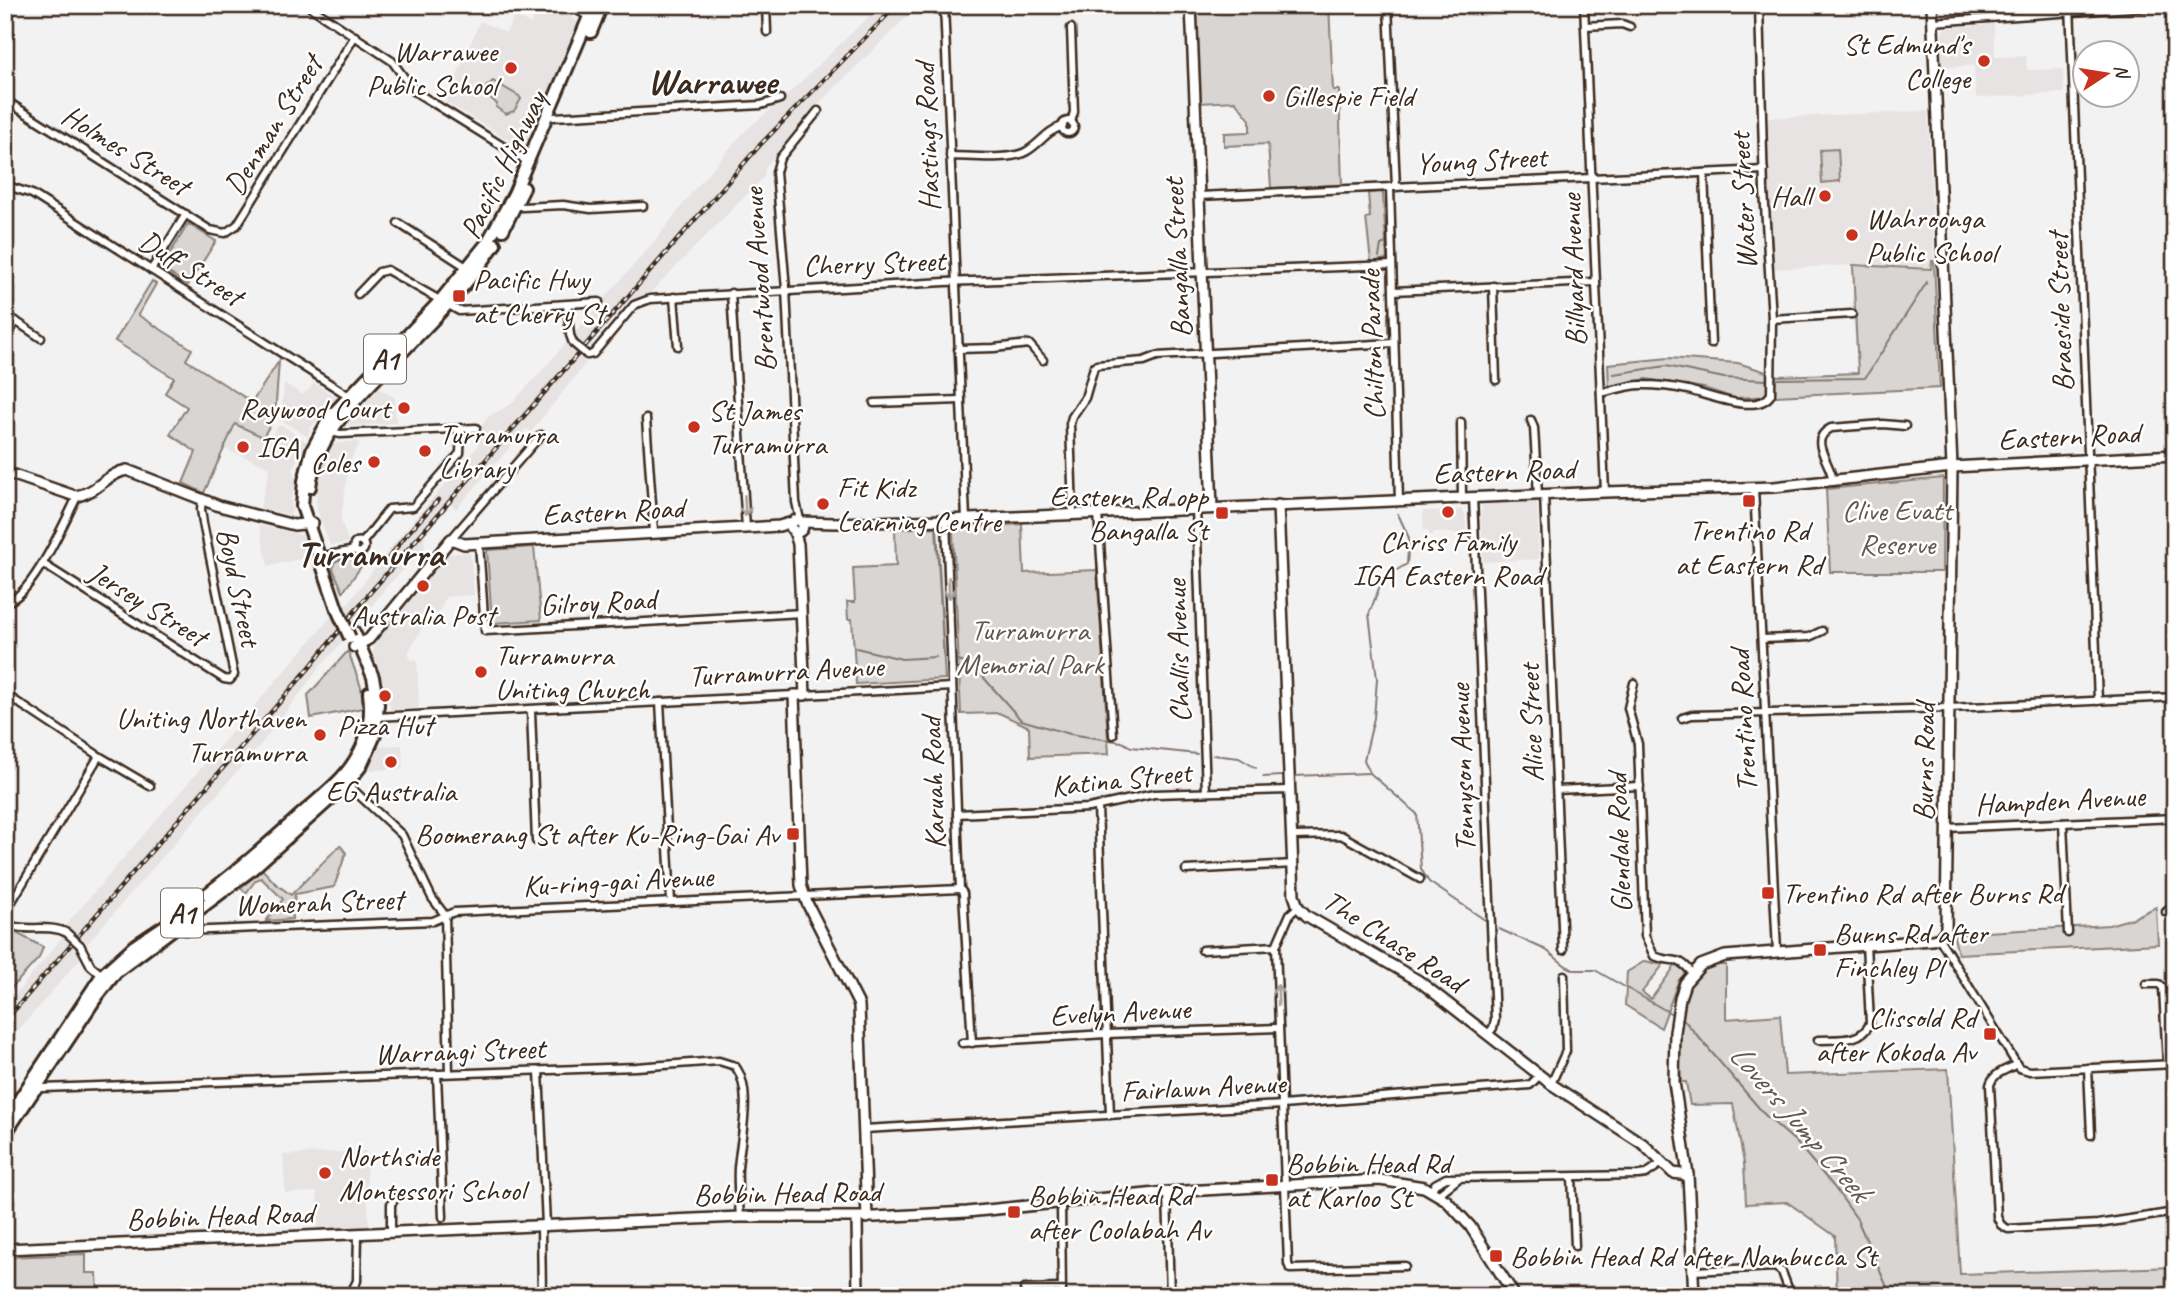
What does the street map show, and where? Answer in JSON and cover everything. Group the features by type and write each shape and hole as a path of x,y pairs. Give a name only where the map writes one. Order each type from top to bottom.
{"highway":[{"name":"Pacific Highway","path":"328,429 444,303 497,227 528,162 594,5"},
{"name":"Pacific Highway","path":"5,1134 110,979 180,929 186,918 250,871 347,784 372,746 374,717 355,640 340,607 302,500 312,450 349,396 475,273 502,234 602,5"},
{"name":"Pacific Highway","path":"310,523 340,607"},
{"name":"Pacific Highway","path":"5,1121 102,975 133,947 180,915 244,865 342,777 362,748 374,717"}],"main road":[{"name":"Bangalla Street","path":"1191,5 1212,508"},
{"name":"Burns Road","path":"1932,5 1952,467 1946,930 1939,939"},
{"name":"Eastern Road","path":"451,539 461,544 834,523 1541,494 1755,488 1833,482 1952,467 2175,455"},
{"path":"5,472 78,495 87,494 115,473 127,470 202,501 288,523 310,523"},
{"name":"The Chase Road","path":"1278,505 1294,895 1298,907 1307,916 1419,981 1552,1084 1643,1144 1673,1172 1688,1175"},
{"name":"Brentwood Avenue","path":"797,526 805,695"},
{"path":"355,640 369,639 451,539"},
{"path":"794,695 801,886 859,1005 864,1129 858,1296"},
{"name":"Turramurra Avenue","path":"794,695 805,695"},
{"path":"1694,1296 1688,1175 1673,1061 1680,998 1685,983 1692,973 1707,962 1725,956 1939,939"},
{"name":"Bobbin Head Road","path":"5,1249 740,1217 862,1218 1167,1192 1380,1181 1413,1184 1435,1192"},
{"path":"1435,1192 1454,1207 1470,1226 1515,1296"}],"street":[{"path":"307,5 392,61 414,91 528,162"},
{"path":"569,5 589,17"},
{"path":"766,5 768,33"},
{"name":"Hastings Road","path":"944,5 966,519"},
{"name":"Chilton Parade","path":"1388,5 1399,500"},
{"name":"Billyard Avenue","path":"1584,5 1605,492"},
{"name":"Water Street","path":"1601,393 1647,385 1684,389 1729,402 1744,403 1761,402 1771,394 1772,319 1759,5"},
{"path":"1933,22 2070,9 2175,5"},
{"name":"Braeside Street","path":"2070,9 2098,701"},
{"path":"1585,26 1622,24 1630,27"},
{"path":"1063,127 1065,132 1074,134 1071,122 1074,112 1071,28"},
{"name":"Denman Street","path":"225,233 237,225 355,36"},
{"path":"554,117 761,105 780,99"},
{"name":"Holmes Street","path":"5,100 211,230 225,233"},
{"name":"Brentwood Avenue","path":"797,526 786,289 776,172 780,158 818,111"},
{"path":"950,156 1021,154 1035,146 1046,133 1071,122"},
{"name":"Young Street","path":"1199,196 1764,170"},
{"path":"1704,173 1711,344"},
{"name":"Duff Street","path":"5,186 32,194 349,396"},
{"path":"517,204 522,207 563,205 591,209 643,206"},
{"path":"151,270 186,214"},
{"path":"398,223 468,268"},
{"name":"Cherry Street","path":"567,304 573,343 587,355 593,354 639,301 674,297 786,289 1392,265"},
{"path":"358,294 379,272 387,270 459,311 599,302"},
{"path":"1393,290 1596,282"},
{"path":"1493,286 1496,380"},
{"path":"732,293 746,527"},
{"path":"674,297 678,346"},
{"path":"5,314 41,338"},
{"path":"1772,319 1852,314"},
{"path":"5,338 16,321"},
{"path":"1073,514 1070,424 1086,398 1094,367 1097,365 1144,361 1157,356 1394,343"},
{"path":"958,349 1029,344 1043,360"},
{"path":"874,403 961,400"},
{"path":"646,419 654,533"},
{"name":"Alice Street","path":"1531,420 1541,494 1563,950"},
{"path":"1461,422 1462,498"},
{"path":"1833,482 1830,468 1819,447 1819,439 1826,430 1883,424 1905,426"},
{"path":"324,556 355,550 355,543 363,542 389,509 413,506 460,453 461,428"},
{"path":"328,429 340,434 476,428"},
{"path":"451,539 541,435"},
{"path":"1821,483 1828,476 1830,468"},
{"name":"Trentino Road","path":"1755,488 1777,951"},
{"path":"5,601 12,601 20,595 43,564 78,495"},
{"name":"Tennyson Avenue","path":"1473,497 1495,1020 1488,1034"},
{"name":"Boyd Street","path":"202,501 203,523 234,676 230,680"},
{"name":"Challis Avenue","path":"1196,509 1206,792"},
{"path":"1098,513 1112,735"},
{"name":"Karuah Road","path":"946,520 960,888 963,893 972,1043"},
{"name":"Gilroy Road","path":"479,543 485,631 802,613"},
{"name":"Jersey Street","path":"43,564 224,679 230,680"},
{"path":"1762,639 1809,638 1822,631"},
{"name":"Glendale Road","path":"1634,683 1629,697 1629,715 1638,741 1647,943 1654,956 1677,959 1692,973"},
{"name":"Turramurra Avenue","path":"805,695 952,687"},
{"path":"5,694 150,786"},
{"name":"Turramurra Avenue","path":"374,717 794,695"},
{"path":"1682,718 1692,715 1949,708 2175,697"},
{"path":"660,702 671,902"},
{"path":"531,710 537,841"},
{"path":"5,913 99,756"},
{"path":"347,784 402,835 432,898 444,915 449,1073"},
{"path":"1557,789 1640,786"},
{"name":"Katina Street","path":"957,814 1098,807 1154,794 1290,790"},
{"path":"1098,807 1110,1115"},
{"name":"Hampden Avenue","path":"1947,828 2175,818"},
{"path":"2063,823 2068,933"},
{"path":"1292,836 1341,835 1420,879"},
{"path":"1186,870 1294,864"},
{"name":"Ku-ring-gai Avenue","path":"444,915 454,912 960,888"},
{"path":"2166,912 2175,903"},
{"path":"1298,907 1290,914 1276,946 1286,1186 1286,1259 1290,1269 1405,1266"},
{"name":"Womerah Street","path":"180,929 433,921 444,915"},
{"name":"Womerah Street","path":"186,918 194,930"},
{"path":"5,924 22,928 59,929 67,933 80,945 92,966 102,975"},
{"path":"1939,939 2015,1065 2030,1071 2171,1064 2163,988 2159,984 2146,984"},
{"path":"1818,1040 1857,1038 1868,1028 1870,1023 1866,944"},
{"path":"1202,950 1276,946"},
{"path":"1552,1084 1566,1051 1564,975"},
{"name":"Evelyn Avenue","path":"962,1043 1106,1034 1279,1028"},
{"name":"Warrangi Street","path":"34,1092 42,1088 539,1071 719,1061 735,1066 743,1082 744,1128 738,1168 740,1217"},
{"path":"2015,1065 1993,1077 1990,1086 1997,1217 2001,1225 2008,1229 2098,1224 2175,1212"},
{"path":"2088,1068 2091,1135"},
{"path":"539,1071 544,1225 542,1296"},
{"path":"437,1074 443,1217"},
{"name":"Fairlawn Avenue","path":"864,1129 1282,1105 1530,1085 1540,1075"},
{"path":"1435,1192 1458,1179 1639,1175 1646,1174 1662,1163"},
{"path":"1572,1177 1575,1246"},
{"path":"1167,1192 1170,1296"},
{"path":"391,1233 391,1204 398,1195"},
{"path":"1024,1289 1062,1292 1061,1203"},
{"path":"349,1296 358,1281 358,1235"},
{"path":"1693,1271 1775,1268 1782,1272 1791,1296"}],"shaded area":[{"name":"Warrawee Public School","path":"540,5 553,5 580,23 525,150 446,102 480,21 506,33 515,16 530,24"},
{"path":"881,5 919,5 806,116 765,168 764,177 651,292 629,300 588,348 583,359 586,363 531,432 526,429 456,509 451,504 424,536 425,549 387,586 262,743 86,945 82,941 78,946 80,959 5,1046 5,1007 61,939 65,926 331,617 348,603 395,542 478,446 477,433 488,417 511,404 539,374 658,237 742,134"},
{"name":"St Edmund's College","path":"1994,24 1995,57 2026,56 2027,70 2063,69 2064,93 1976,98 1974,66 1942,67 1942,32 1945,28"},
{"name":"Wahroonga Public School","path":"1928,111 1934,261 1931,269 1858,363 1852,314 1853,265 1773,269 1766,118"},
{"path":"284,383 303,395 314,383 339,399 310,428 308,437 281,420"},
{"path":"378,388 395,398 396,423 349,426 348,423"},
{"path":"236,424 268,440 277,427 282,425 307,442 303,458 298,456 294,468 293,476 297,478 291,499 292,513 289,515 260,508 270,467 225,449"},
{"path":"357,441 359,445 353,454 347,477 341,520 349,543 330,545 317,510 319,475 332,444"},
{"path":"1537,502 1539,559 1483,562 1483,505"},
{"path":"1462,510 1465,514 1464,534 1433,532 1433,535 1429,535 1429,530 1424,530 1423,511"},
{"path":"259,525 303,535 310,557 268,566"},
{"path":"470,552 474,595 446,597 434,622 425,623 409,651 410,660 417,660 419,706 391,710 373,656 374,645 447,554"},
{"name":"EG Australia","path":"402,745 403,769 367,770 379,746"},
{"name":"Northside Montessori School","path":"366,1151 369,1226 318,1228 317,1192 285,1193 283,1155"}],"green space":[{"name":"Gillespie Field","path":"1196,5 1329,5 1333,90 1339,90 1342,185 1271,188 1268,144 1224,146 1224,133 1250,132 1250,120 1235,101 1200,103"},
{"path":"493,81 519,96 521,99 514,111 506,114 496,107 497,104 484,92"},
{"path":"1838,149 1840,181 1822,183 1820,150"},
{"path":"1381,192 1387,259 1371,262 1366,218 1370,217 1368,193"},
{"path":"188,224 216,241 188,285 161,268"},
{"path":"1932,261 1940,388 1734,398 1704,388 1646,379 1609,387 1608,364 1669,358 1738,363 1779,376 1858,373 1853,265 1931,269"},
{"path":"152,281 156,284 138,315 192,349 186,360 252,402 279,361 275,416 263,437 235,424 204,493 183,483 196,452 170,434 187,407 165,393 174,378 115,341"},
{"name":"Clive Evatt Reserve","path":"1943,478 1942,572 1830,572 1826,489"},
{"name":"Turramurra Memorial Park","path":"1022,524 1024,573 1097,570 1109,754 1030,757 1029,727 999,713 961,714 953,532 956,528"},
{"path":"936,527 945,679 856,684 852,619 848,619 847,602 855,602 853,568 896,566 895,529"},
{"path":"534,547 541,620 492,623 487,550"},
{"path":"356,558 365,561 343,592 333,569 334,562"},
{"path":"348,651 361,687 363,708 311,718 308,695"},
{"path":"340,845 346,853 334,887 295,894 292,919 266,921 283,899 261,878 256,880 246,893 240,887 262,869 291,895"},
{"path":"2156,907 2158,944 1958,954 1953,934 2109,925"},
{"path":"5,927 43,947 39,958 5,995"},
{"path":"1645,961 1663,965 1642,992 1651,999 1675,966 1686,972 1678,982 1661,1028 1625,1005 1627,972"},
{"path":"1708,965 1726,965 1726,1019 1780,1015 1785,1075 1948,1069 1960,1274 2175,1267 2175,1296 1837,1296 1835,1236 1787,1202 1746,1204 1744,1163 1733,1104 1690,1105 1686,1082 1681,1082 1678,1034 1682,1001 1687,987"},
{"path":"86,1254 86,1273 97,1273 98,1296 6,1296 5,1257"}],"waterway":[{"path":"1379,257 1381,245 1388,242"},
{"path":"1778,379 1865,378 1927,282"},
{"path":"1388,313 1388,333"},
{"path":"1614,374 1666,366 1724,378 1766,380"},
{"path":"1398,514 1409,538 1407,564 1383,578 1369,614 1377,679 1374,718 1364,760 1370,773 1417,814 1421,869 1429,882 1485,920"},
{"path":"937,527 944,657"},
{"path":"856,648 902,659 936,657"},
{"path":"958,660 977,670 1021,720 1070,734 1122,742 1131,747 1197,754"},
{"path":"1213,755 1239,758 1256,768"},
{"path":"1294,776 1369,773"},
{"path":"1263,777 1282,776"},
{"name":"Lovers Jump Creek","path":"1499,929 1546,950 1575,970 1595,970 1672,1014"},
{"name":"Lovers Jump Creek","path":"1684,1020 1765,1115 1796,1142 1834,1187 1857,1219 1891,1296"}],"railway":[{"path":"5,1021 310,667 368,595 760,145 897,5"},
{"path":"388,559 438,500"}],"place":[{"name":"St Edmund's College","path":"1984,61"},
{"name":"Warrawee Public School","path":"511,68"},
{"name":"Gillespie Field","path":"1269,96"},
{"name":"Hall","path":"1825,196"},
{"name":"Wahroonga Public School","path":"1852,235"},
{"name":"Pacific Hwy at Cherry St","path":"459,296"},
{"name":"Raywood Court","path":"404,408"},
{"name":"St James Turramurra","path":"694,427"},
{"name":"IGA","path":"243,447"},
{"name":"Turramurra Library","path":"425,451"},
{"name":"Coles","path":"374,462"},
{"name":"Trentino Rd at Eastern Rd","path":"1749,501"},
{"name":"Fit Kidz Learning Centre","path":"823,504"},
{"name":"Chriss Family IGA Eastern Road","path":"1448,512"},
{"name":"Eastern Rd opp Bangalla St","path":"1222,513"},
{"name":"Australia Post","path":"423,586"},
{"name":"Turramurra Uniting Church","path":"481,672"},
{"name":"Pizza Hut","path":"385,696"},
{"name":"Uniting Northaven Turramurra","path":"320,735"},
{"name":"EG Australia","path":"391,762"},
{"name":"Boomerang St after Ku-Ring-Gai Av","path":"793,834"},
{"name":"Trentino Rd after Burns Rd","path":"1768,893"},
{"name":"Burns Rd after Finchley Pl","path":"1820,950"},
{"name":"Clissold Rd after Kokoda Av","path":"1990,1034"},
{"name":"Northside Montessori School","path":"325,1173"},
{"name":"Bobbin Head Rd at Karloo St","path":"1272,1180"},
{"name":"Bobbin Head Rd after Coolabah Av","path":"1014,1212"},
{"name":"Bobbin Head Rd after Nambucca St","path":"1496,1256"}],"district":[{"name":"Warrawee","path":"712,81"},
{"name":"Turramurra","path":"370,553"}]}
